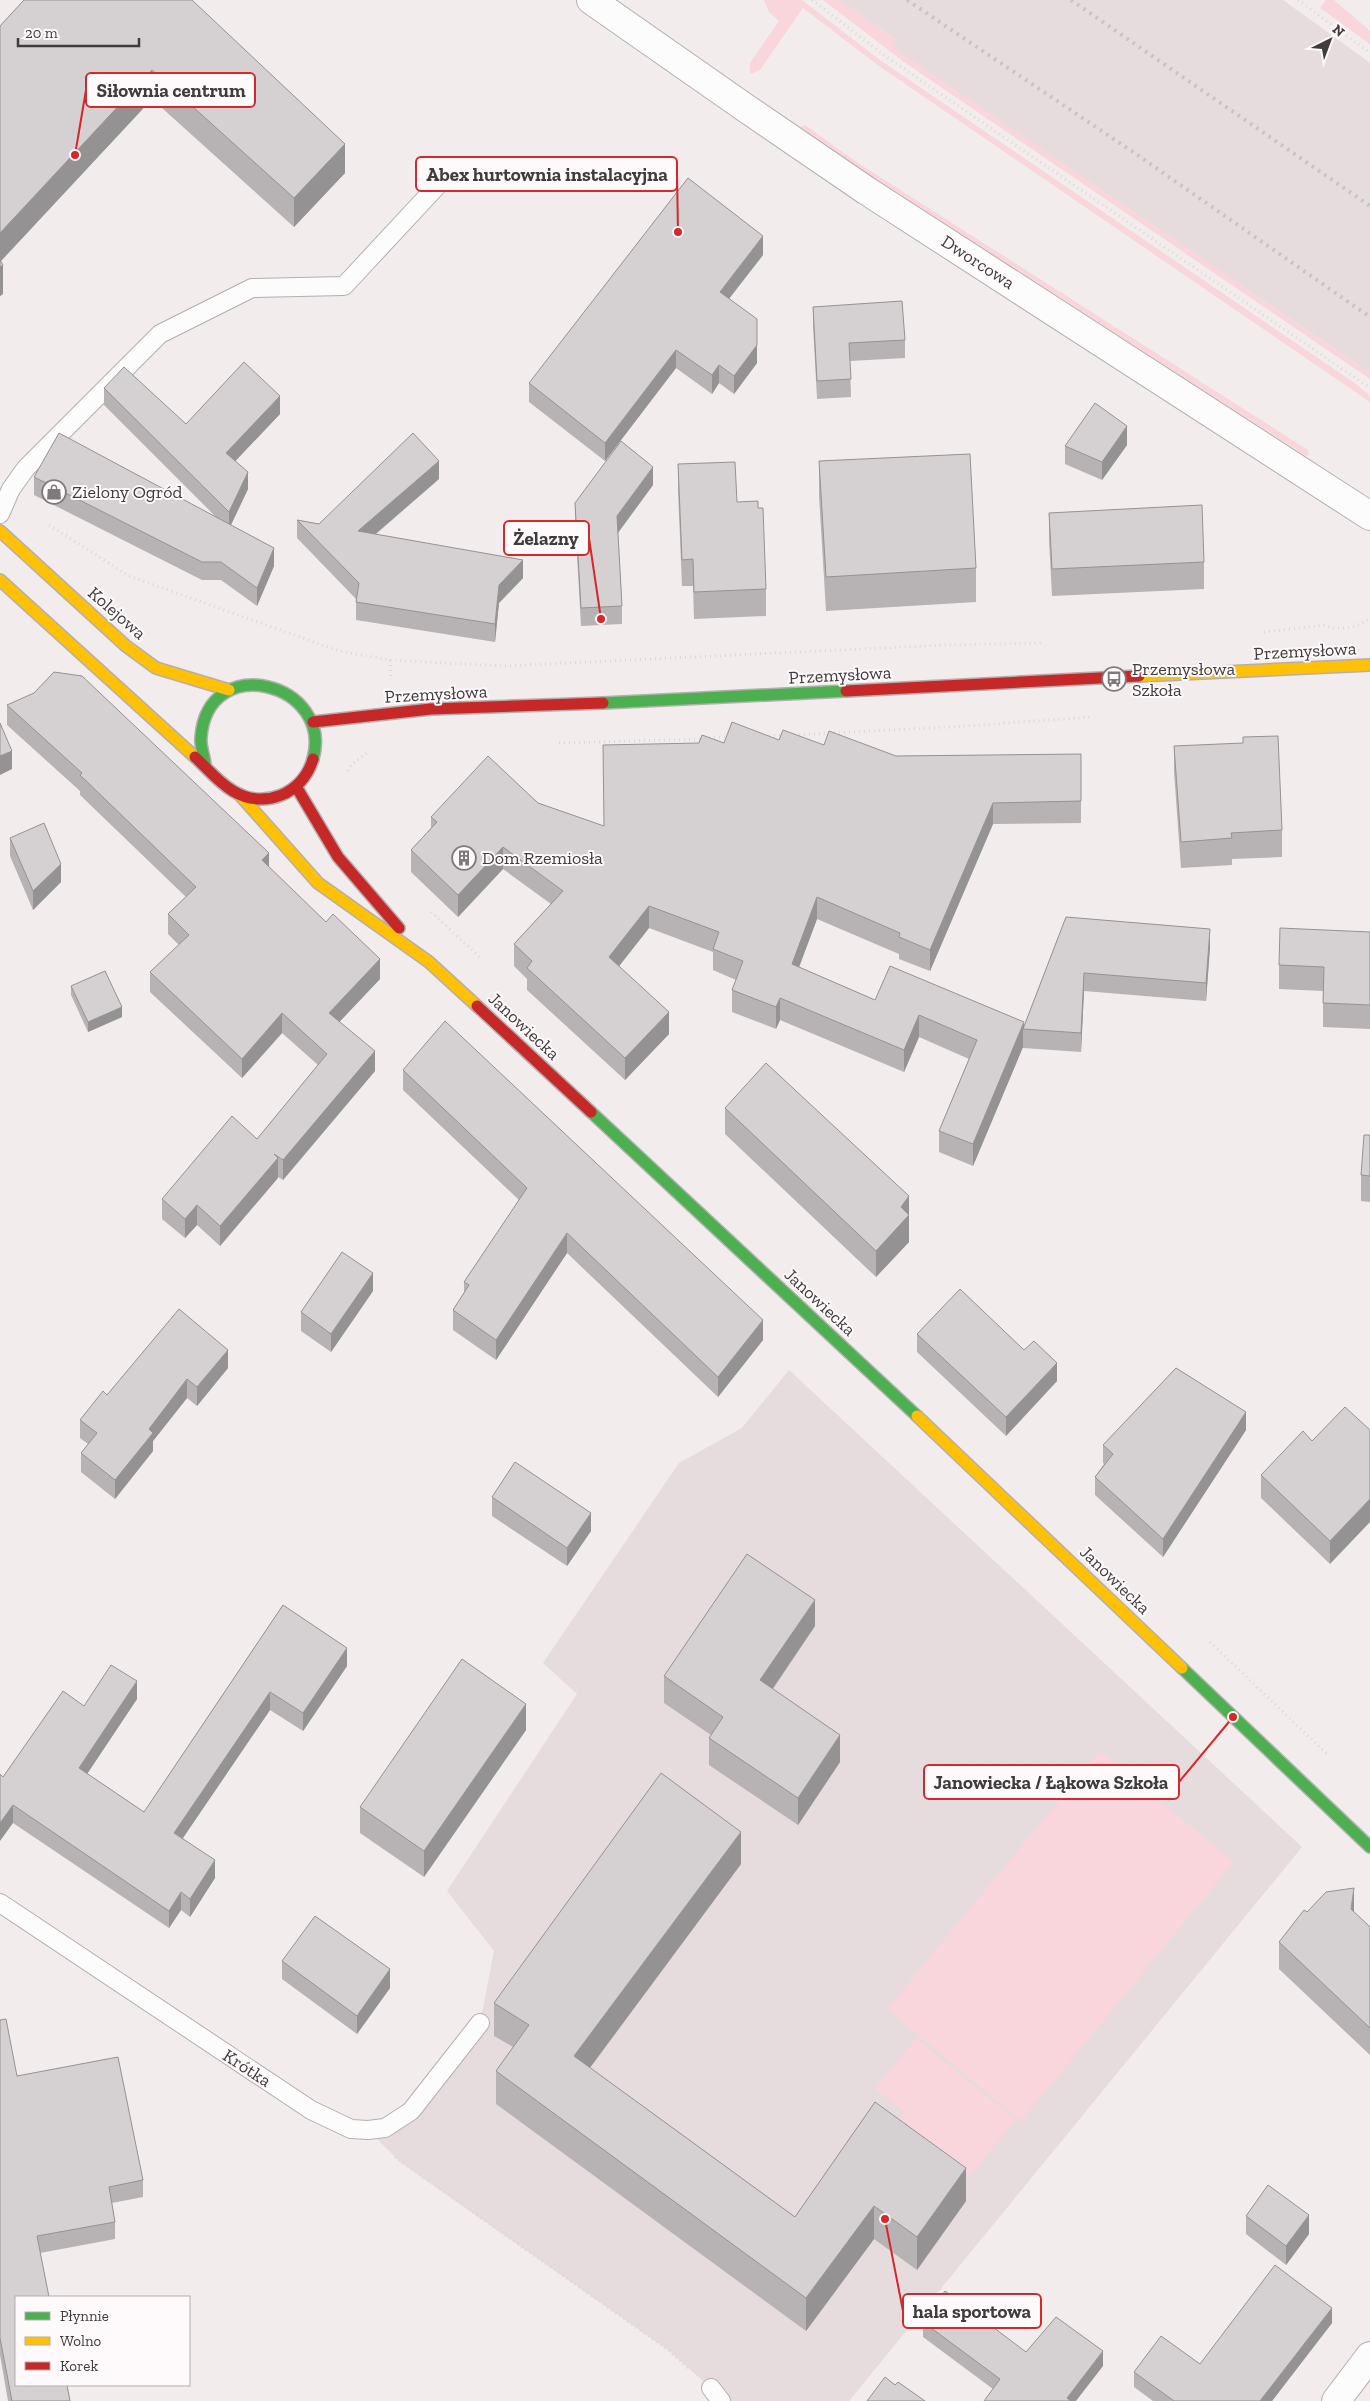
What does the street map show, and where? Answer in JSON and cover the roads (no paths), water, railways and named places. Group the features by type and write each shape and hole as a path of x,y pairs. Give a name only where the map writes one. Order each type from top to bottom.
{"street":[{"name":"Dworcowa","path":"591,0 747,110 867,191 1370,516"},
{"name":"Kolejowa","path":"0,531 126,646 156,668 228,690"},
{"path":"0,580 133,702 205,764 219,781 239,794 258,799 278,797 297,788 306,776 314,759 313,722 303,707 286,694 268,685 249,684 228,690 214,703 205,719 201,739 205,764"},
{"path":"11,608 27,604"},
{"name":"Przemysłowa","path":"313,722 431,709 534,707 1370,665"},
{"path":"297,788 338,857 429,962"},
{"name":"Janowiecka","path":"239,794 318,883 429,962 900,1400 1370,1847"},
{"path":"1336,2401 1370,2356"}],"lane":[{"path":"3,506 26,468 160,334 252,288 344,286 450,172"},
{"name":"Krótka","path":"0,1903 311,2110 351,2129 385,2128 411,2111 480,2023"}],"railway":[{"path":"907,0 1136,154 1370,317"},
{"path":"1071,0 1370,206"}],"place":[{"name":"Siłownia centrum","path":"75,155"},
{"name":"Abex hurtownia instalacyjna","path":"678,232"},
{"name":"Zielony Ogród","path":"54,492"},
{"name":"Żelazny","path":"601,619"},
{"name":"Przemysłowa Szkoła","path":"1114,679"},
{"name":"Dom Rzemiosła","path":"464,858"},
{"name":"Janowiecka / Łąkowa Szkoła","path":"1233,1717"},
{"name":"hala sportowa","path":"885,2219"}]}
